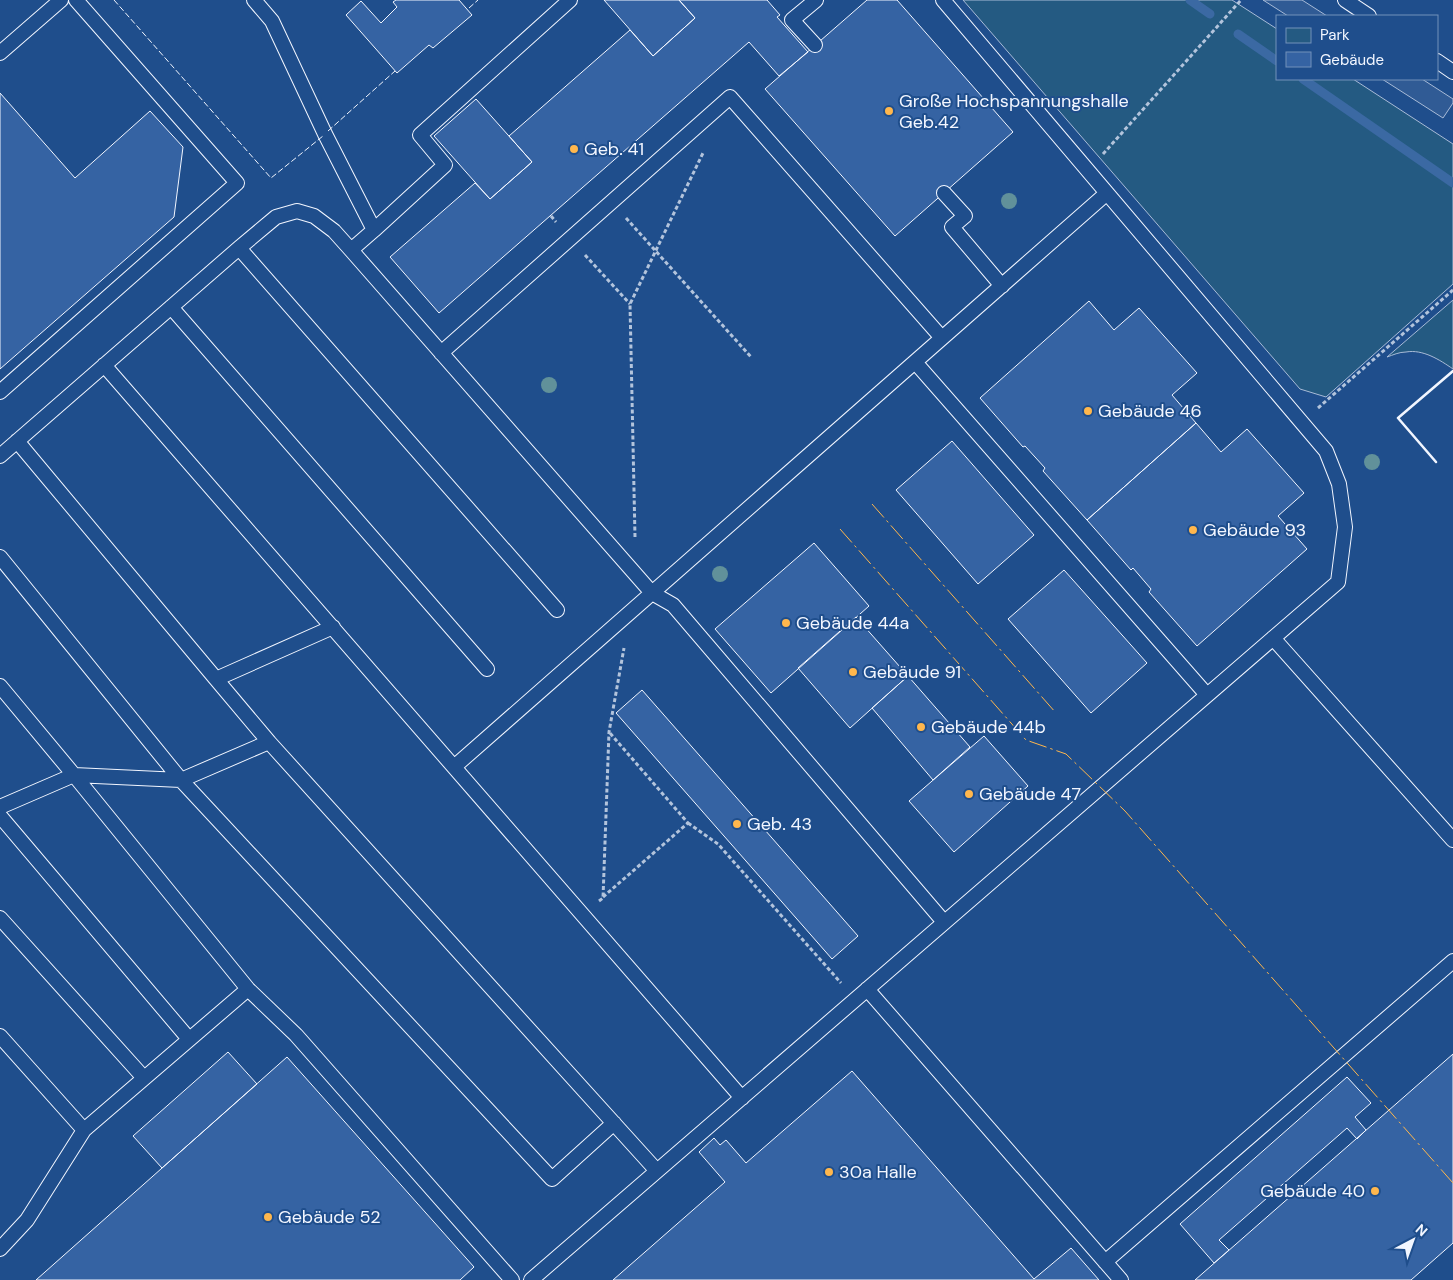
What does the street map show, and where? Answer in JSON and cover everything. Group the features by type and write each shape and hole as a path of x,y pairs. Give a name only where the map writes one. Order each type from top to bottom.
{"lane":[{"path":"0,53 61,0"},
{"path":"0,392 237,183 76,0"},
{"path":"254,0 272,21 325,134 374,230"},
{"path":"351,250 445,165 420,135 570,0"},
{"path":"815,45 792,20 816,0"},
{"path":"531,1280 1338,582 1344,526 1339,484 1326,451 942,0"},
{"path":"1345,0 1368,15"},
{"path":"1438,62 1453,72"},
{"path":"441,353 730,98 942,338"},
{"path":"944,193 965,216 952,227 1002,286"},
{"path":"454,766 1108,193"},
{"path":"0,456 276,217 297,212 314,216 334,230 652,593 673,605 944,922"},
{"path":"239,248 557,610"},
{"path":"171,307 488,669"},
{"path":"915,362 1206,695"},
{"path":"104,365 742,1098"},
{"path":"17,441 269,742 657,1171"},
{"path":"0,557 182,780 552,1179 614,1123"},
{"path":"216,679 333,627"},
{"path":"1273,638 1453,840"},
{"path":"0,686 248,989 296,1035 512,1280"},
{"path":"0,807 74,775 182,780 269,742"},
{"path":"0,816 189,1039"},
{"path":"0,918 144,1078"},
{"path":"1105,1262 1453,961"},
{"path":"868,988 1121,1280"},
{"path":"0,1249 27,1220 84,1130 248,989"},
{"path":"0,1036 84,1130"}],"path":[{"path":"1088,171 1241,0"},
{"path":"636,574 630,304 704,151"},
{"path":"612,201 751,357"},
{"path":"551,216 630,304"},
{"path":"1302,422 1453,290"},
{"path":"603,898 609,732 631,611"},
{"path":"609,732 688,823 718,844 856,999"},
{"path":"583,915 688,823"}],"green space":[{"path":"963,0 1232,0 1276,28 1276,80 1355,80 1453,144 1453,284 1326,397 1300,389"},
{"path":"1453,300 1453,369 1437,359 1419,352 1401,352 1387,357"}],"shaded area":[{"path":"1263,0 1302,0 1325,15 1286,15"},
{"path":"1384,80 1424,80 1453,99 1453,103 1443,118"}],"building":[{"path":"396,0 459,0 472,15 433,48 429,45 397,73 346,15 361,1 381,23 397,7 393,2"},
{"path":"604,0 679,0 695,18 653,56"},
{"name":"Geb. 41","path":"679,0 767,0 780,15 777,17 808,52 779,76 749,42 439,313 390,257 475,183 490,199 532,162 509,136 630,30 653,56 695,18"},
{"name":"Große Hochspannungshalle Geb.42","path":"867,0 897,0 1013,132 895,236 765,89"},
{"path":"0,93 75,178 150,111 183,147 174,217 0,369"},
{"path":"476,99 532,162 490,199 434,136"},
{"name":"Gebäude 46","path":"1089,301 1114,330 1139,308 1197,373 1172,395 1196,423 1087,520 1043,471 1045,468 1025,446 1023,447 980,398"},
{"name":"Gebäude 93","path":"1196,423 1221,452 1247,429 1304,493 1278,516 1307,549 1197,646 1149,592 1151,589 1133,568 1131,570 1087,520"},
{"path":"952,441 1034,535 978,584 896,490"},
{"name":"Gebäude 44a","path":"814,543 869,606 771,693 715,629"},
{"path":"1064,570 1147,663 1091,713 1008,619"},
{"name":"Gebäude 91","path":"856,617 908,676 850,728 798,668"},
{"name":"Gebäude 44b","path":"908,676 970,747 933,780 872,708"},
{"name":"Geb. 43","path":"642,690 858,936 832,959 616,713"},
{"name":"Gebäude 47","path":"984,736 1028,786 954,852 909,801"},
{"path":"228,1052 257,1084 162,1168 133,1136"},
{"name":"Gebäude 40","path":"1453,1054 1453,1243 1411,1280 1195,1280"},
{"name":"Gebäude 52","path":"287,1057 474,1267 460,1280 36,1280"},
{"name":"30a Halle","path":"852,1071 1034,1279 1071,1248 1099,1280 613,1280 725,1182 699,1152 714,1138 720,1145 726,1140 746,1163"},
{"path":"1347,1077 1371,1103 1355,1117 1366,1130 1357,1139 1347,1128 1219,1240 1229,1250 1214,1263 1180,1224"}],"waterway":[{"path":"1190,0 1210,14"},
{"path":"1238,34 1276,60"},
{"path":"1304,80 1453,183"}],"fence":[{"path":"114,0 271,178 323,136"},
{"path":"469,8 478,0"},
{"path":"328,131 395,71"}],"wall":[{"path":"1436,462 1398,418 1453,371"}],"power":[{"path":"872,504 1056,713"},
{"path":"840,529 1026,740 1066,754 1125,811 1453,1183"}],"place":[{"name":"Große Hochspannungshalle Geb.42","path":"889,111"},
{"name":"Geb. 41","path":"574,149"},
{"name":"Gebäude 46","path":"1088,411"},
{"name":"Gebäude 93","path":"1193,530"},
{"name":"Gebäude 44a","path":"786,623"},
{"name":"Gebäude 91","path":"853,672"},
{"name":"Gebäude 44b","path":"921,727"},
{"name":"Gebäude 47","path":"969,794"},
{"name":"Geb. 43","path":"737,824"},
{"name":"30a Halle","path":"829,1172"},
{"name":"Gebäude 40","path":"1375,1191"},
{"name":"Gebäude 52","path":"268,1217"}]}
